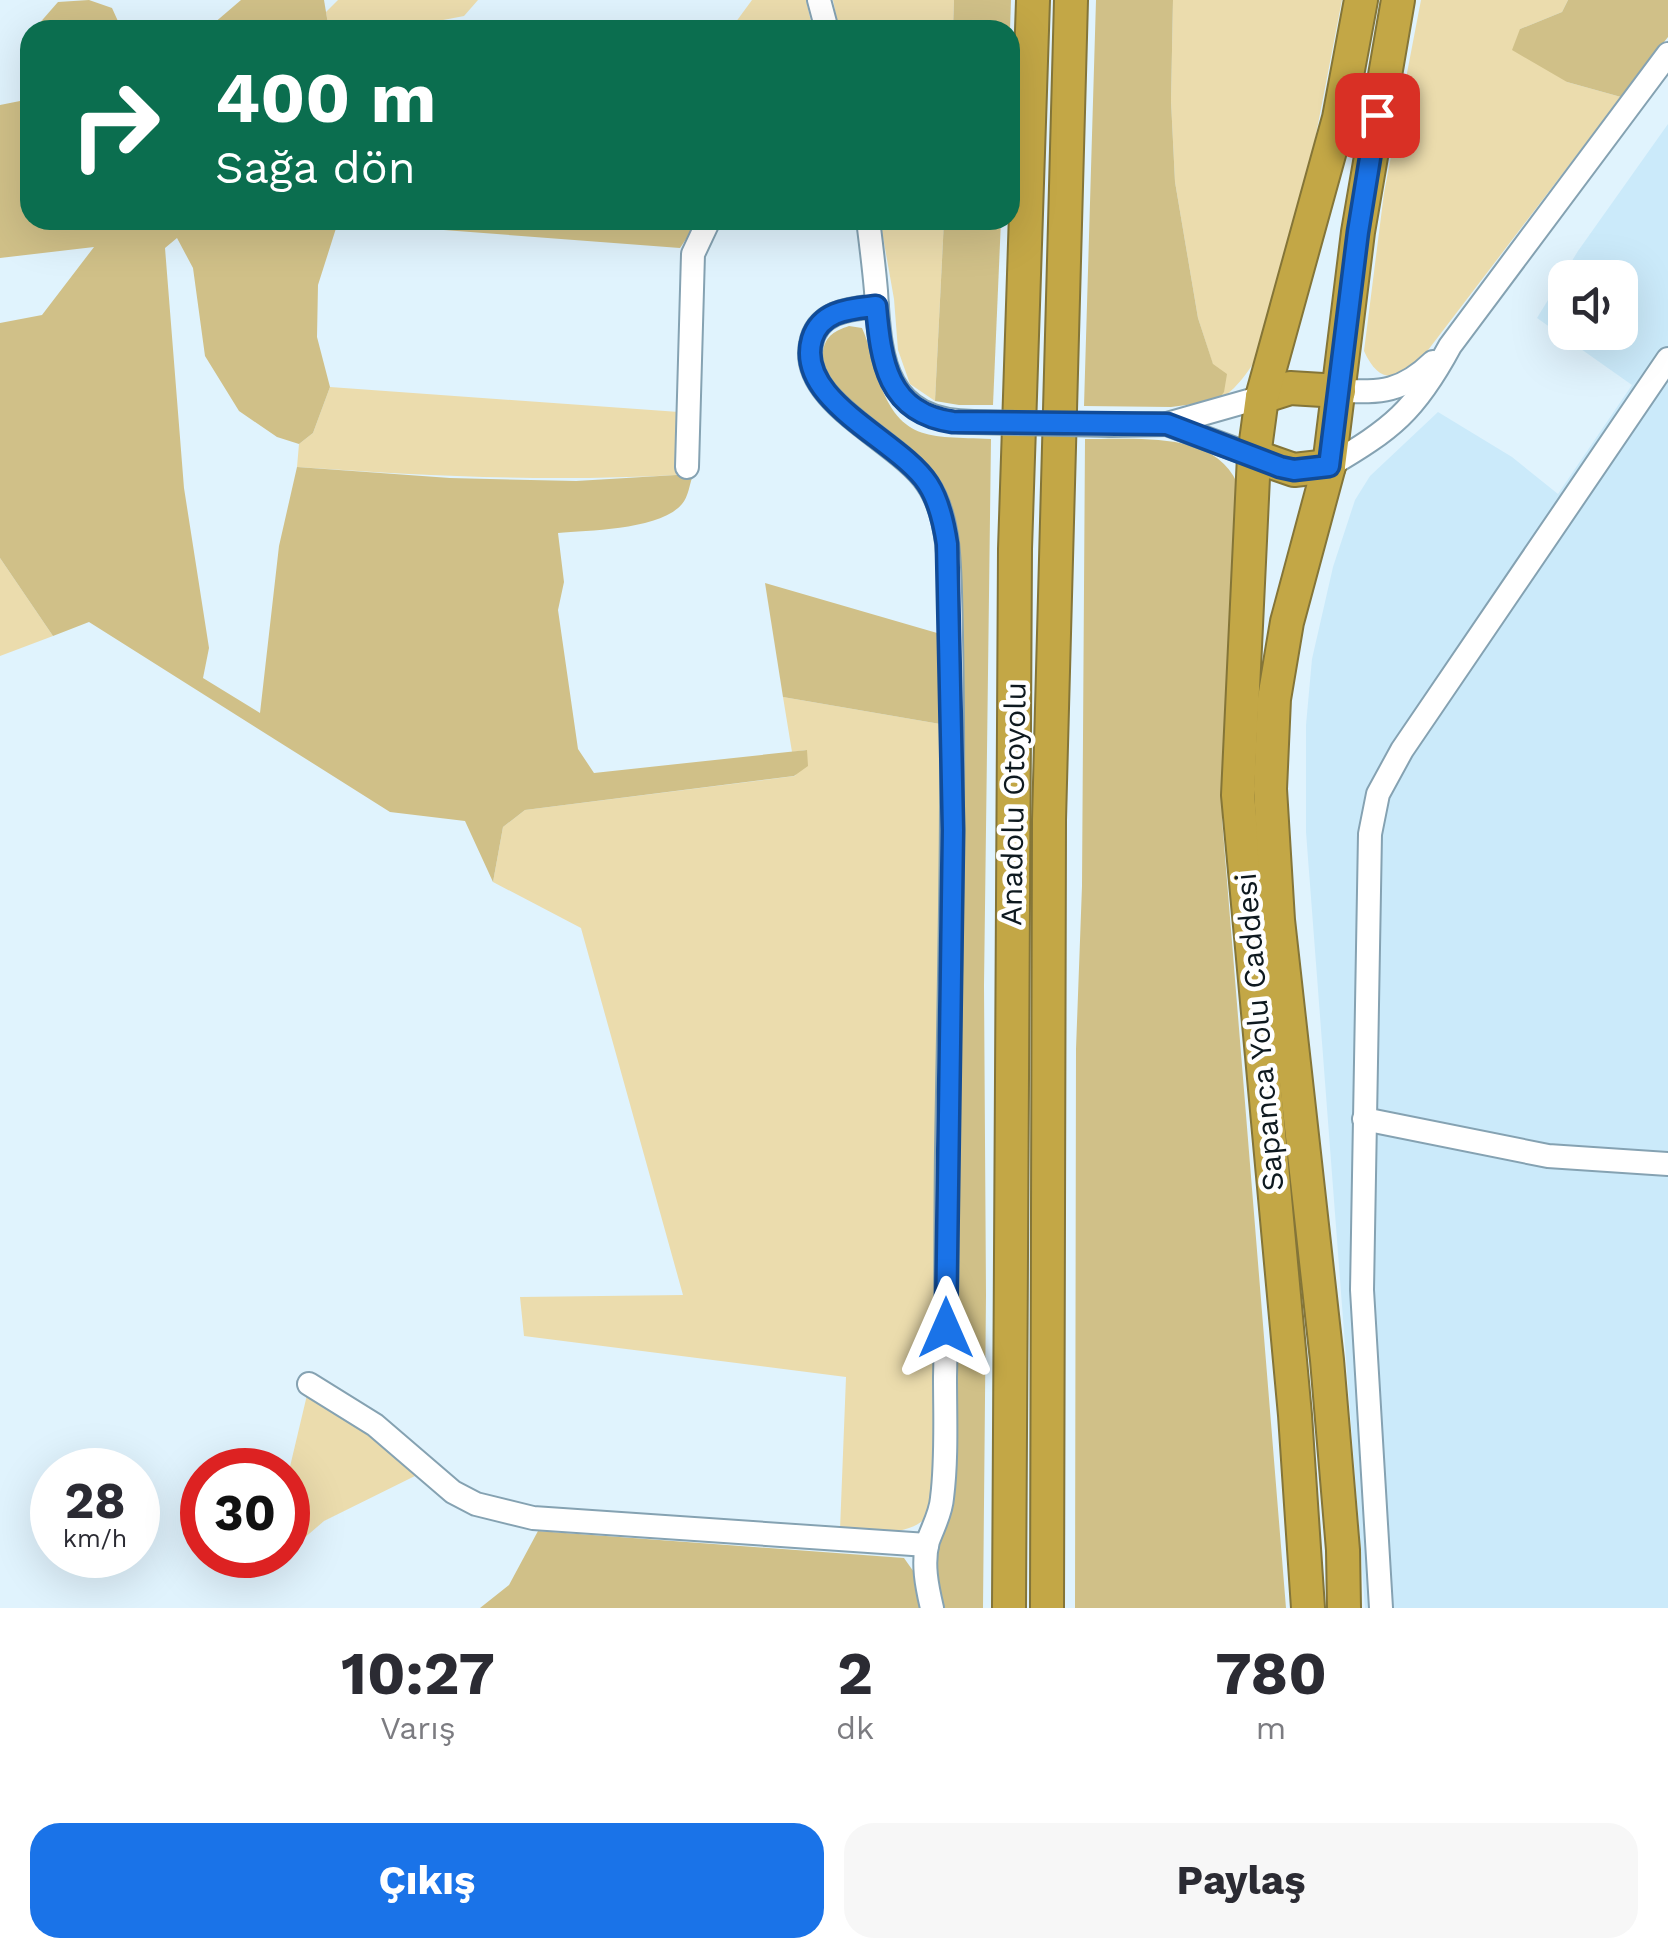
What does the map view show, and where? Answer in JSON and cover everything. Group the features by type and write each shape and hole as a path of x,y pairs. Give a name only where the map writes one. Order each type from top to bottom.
{"highway":[{"name":"Anadolu Otoyolu","path":"1009,1608 1016,550 1033,0"},
{"name":"Anadolu Otoyolu","path":"1047,1608 1049,820 1071,0"},
{"path":"1262,396 1339,118 1361,0"},
{"path":"1262,396 1290,388 1339,391 1358,232 1398,0"},
{"name":"Sapanca Yolu Caddesi","path":"1339,391 1329,466 1288,622 1274,699 1270,788 1278,920 1330,1398 1344,1608"},
{"name":"Sapanca Yolu Caddesi","path":"1262,396 1254,456 1238,794 1295,1415 1308,1608"},
{"path":"1254,456 1294,470 1329,466"}],"street":[{"path":"1329,466 1404,416 1431,382 1450,346 1668,54"},
{"path":"687,467 693,254 704,230"},
{"path":"869,230 884,364 906,401 936,418 974,422 1167,424 1262,396"},
{"path":"876,306 837,312 822,322 811,342 810,354 814,373 831,399 908,462 928,484 939,510 949,562 953,830 944,1434 942,1501 927,1545 926,1578 932,1608"},
{"path":"1339,391 1403,386 1450,346"},
{"path":"1382,1608 1362,1290 1370,834 1378,794 1402,750 1668,360"},
{"path":"1167,424 1254,456"},
{"path":"1364,1119 1548,1156 1668,1164"},
{"path":"309,1384 376,1425 453,1492 501,1512 533,1518 927,1545"}],"shaded area":[{"path":"89,0 112,8 117,20 42,20 58,2"},
{"path":"241,0 324,0 327,20 218,20"},
{"path":"338,0 478,0 464,16 443,20 327,20 326,12"},
{"path":"752,0 806,0 811,20 737,20"},
{"path":"833,0 954,0 953,20 837,20"},
{"path":"954,0 1011,0 1010,20 953,20"},
{"path":"1096,0 1173,0 1171,101 1175,182 1198,318 1213,364 1227,374 1224,392 1217,401 1171,407 1084,406"},
{"path":"1173,0 1342,0 1313,150 1262,350 1237,385 1217,401 1213,365 1198,318 1175,182 1171,101"},
{"path":"1421,0 1568,0 1562,12 1520,29 1567,82 1621,97 1422,358 1390,376 1376,370 1364,351 1384,193"},
{"path":"1568,0 1668,0 1668,37 1621,97 1567,82 1512,50 1520,29 1562,12"},
{"path":"20,101 20,230 335,230 318,285 317,337 330,387 313,433 299,444 277,437 239,411 205,356 193,268 177,238 165,248 184,488 209,648 203,678 260,713 279,546 297,467 450,478 576,481 693,474 684,501 672,513 642,524 558,533 564,582 558,610 578,749 594,773 807,750 808,766 794,776 525,810 503,827 493,882 465,821 390,812 89,622 53,636 0,558 0,323 42,315 94,247 0,258 0,105"},
{"path":"1668,124 1668,1608 1365,1608 1306,832 1306,725 1312,659 1333,567 1355,500 1370,476 1438,412 1512,457 1558,494 1632,385 1582,350 1638,350 1638,260 1572,260"},
{"path":"443,230 692,230 680,248"},
{"path":"882,230 944,230 935,401 910,384 898,350"},
{"path":"944,230 1001,230 993,405 935,401"},
{"path":"1548,300 1548,326 1537,318"},
{"path":"849,326 862,328 885,396 906,424 933,435 991,439 984,986 983,1608 942,1608 937,1575 939,1550 954,1495 962,967 960,547 945,495 929,468 862,416 832,384 824,368 824,346 832,334"},
{"path":"330,387 679,412 676,475 486,477 297,467 299,444 313,433"},
{"path":"1085,439 1149,439 1192,446 1226,466 1237,483 1222,819 1286,1608 1075,1608 1076,1049 1082,886"},
{"path":"0,558 53,636 0,656"},
{"path":"765,583 944,635 946,725 783,697"},
{"path":"783,697 946,725 936,1475 932,1508 925,1518 904,1530 891,1532 840,1530 846,1377 524,1336 520,1297 683,1295 581,928 493,882 503,827 525,810 795,776 806,750 792,752"},
{"path":"307,1395 370,1434 421,1473 324,1521 310,1533 310,1448 294,1448"},
{"path":"538,1531 904,1558 916,1575 923,1608 480,1608 509,1585"}],"route":[{"path":"946,1328 953,830 947,544 928,484 908,462 831,399 819,383 810,354 815,330 837,312 876,306 880,349 889,378 914,408 936,418 953,422 1167,424 1280,467 1294,470 1329,466 1377,115"}]}
